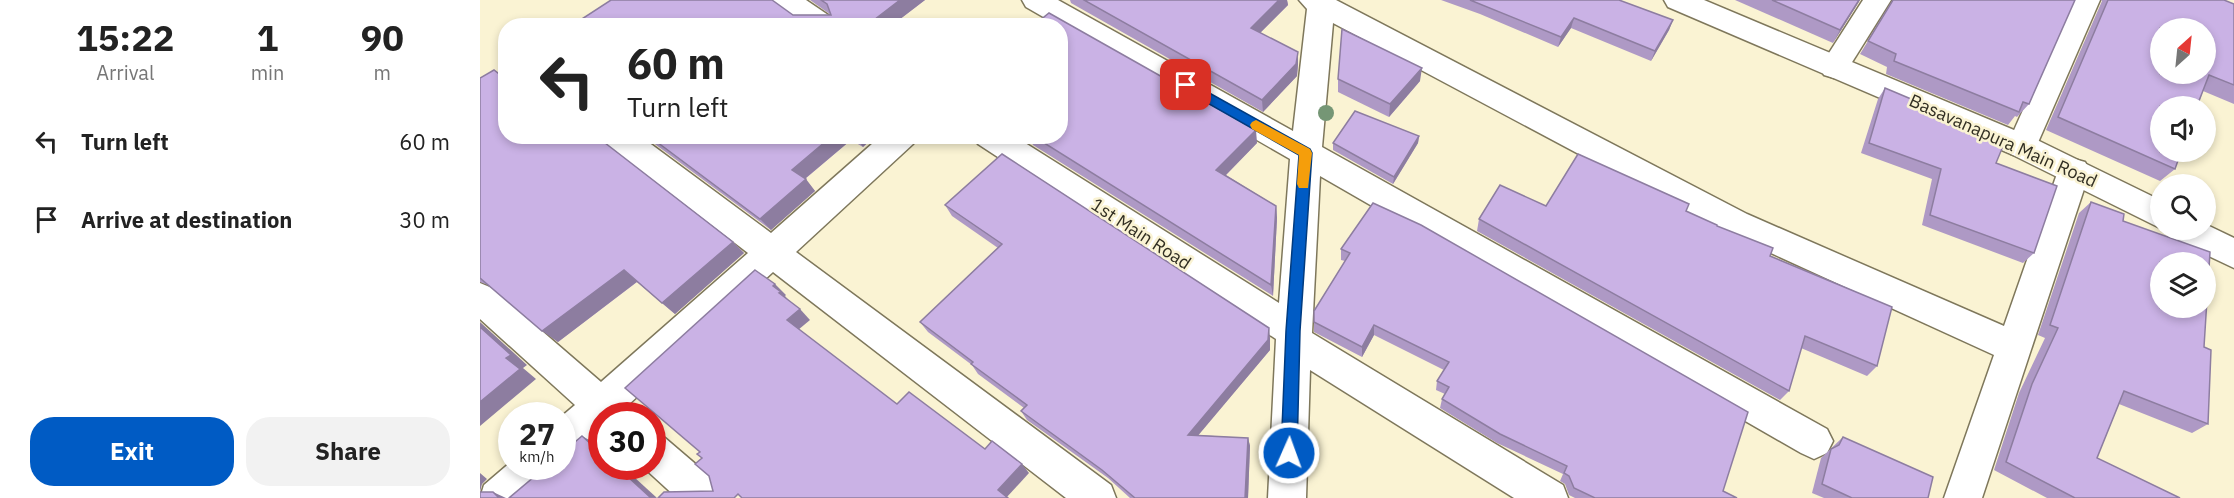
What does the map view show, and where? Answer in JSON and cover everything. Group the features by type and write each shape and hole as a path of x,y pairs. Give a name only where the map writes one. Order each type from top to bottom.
{"street":[{"path":"786,0 812,18"},
{"name":"Basavanapura Main Road","path":"1678,0 2022,146 2150,210"},
{"path":"1834,67 1877,0"},
{"path":"2022,146 2086,0"},
{"path":"1287,498 1293,336 1319,1 1736,223 2015,348"},
{"path":"1039,8 1057,18"},
{"path":"1068,24 1306,153 1814,441"},
{"path":"628,144 1097,498"},
{"path":"617,402 772,253 893,144"},
{"name":"1st Main Road","path":"1001,144 1293,336 1549,498"},
{"path":"1964,498 2074,171"},
{"path":"2207,240 2234,254"},
{"path":"480,298 598,402"},
{"path":"666,463 706,498"},
{"path":"498,498 518,480"}],"building":[{"path":"611,0 772,0 793,15 831,15 827,4 821,0 900,0 876,18 583,18"},
{"path":"1084,0 1279,0 1251,28 1298,52 1296,64 1262,100"},
{"path":"1470,0 1619,0 1673,20 1655,51 1574,18 1561,37"},
{"path":"1772,0 1859,0 1840,30"},
{"path":"1893,0 2075,0 2029,104 2023,102 2019,112 1894,61 1896,54 1868,41"},
{"path":"2108,0 2224,0 2234,4 2234,85 2216,78 2216,18 2150,18 2150,84 2206,84 2201,96 2150,96 2150,158 2058,117"},
{"path":"1049,13 1058,18 1043,18"},
{"path":"1068,24 1256,130 1216,170 1276,206 1271,285 1046,144 1068,144"},
{"path":"1342,29 1422,68 1390,104 1338,79"},
{"path":"494,70 498,73 498,144 606,144 733,242 662,303 624,270 542,331 480,278 480,78"},
{"path":"1885,88 2006,139 1996,163 2057,186 2034,253 1930,215 1941,169 1869,143"},
{"path":"1355,111 1419,136 1394,177 1333,143"},
{"path":"660,144 823,144 792,170 806,179 760,219"},
{"path":"1002,154 1269,328 1268,340 1188,435 1248,438 1245,498 1135,498 1102,470 1021,411 1027,405 971,364 973,362 920,322 1002,244 945,205"},
{"path":"1578,154 1689,204 1686,211 1717,226 1773,248 1770,256 1892,307 1877,366 1805,336 1789,391 1479,219 1500,185 1546,206"},
{"path":"2159,162 2177,162 2175,169"},
{"path":"2091,202 2124,214 2123,221 2150,231 2150,240 2176,240 2210,252 2150,252 2150,318 2206,318 2204,347 2211,350 2208,424 2124,391 2097,458 2180,498 2075,498 2006,462 2032,384 2058,328 2050,325"},
{"path":"1373,203 1421,225 1748,412 1723,491 1737,498 1595,498 1574,488 1569,476 1564,473 1567,466 1500,434 1442,399 1449,387 1437,381 1449,362 1374,325 1362,347 1314,322 1314,311 1350,253 1341,249"},
{"path":"755,270 775,284 773,286 781,292 779,293 800,309 787,320 897,404 909,392 985,449 992,441 1022,464 998,490 1008,498 742,498 738,494 734,498 658,498 664,492 713,491 709,476 695,464 702,458 697,454 700,452 666,423 666,402 641,402 625,388"},
{"path":"480,327 511,355 506,358 520,369 480,402"},
{"path":"582,436 588,441 588,480 631,480 651,498 509,498 530,480 576,480 576,441"},
{"path":"1843,437 1933,477 1928,498 1852,498 1822,484 1831,449 1839,445"},
{"path":"480,492 493,492 499,498 480,498"}],"slow traffic":[{"path":"1256,125 1306,153 1303,184"}],"route":[{"path":"1186,85 1306,153 1293,331 1289,453"}]}
